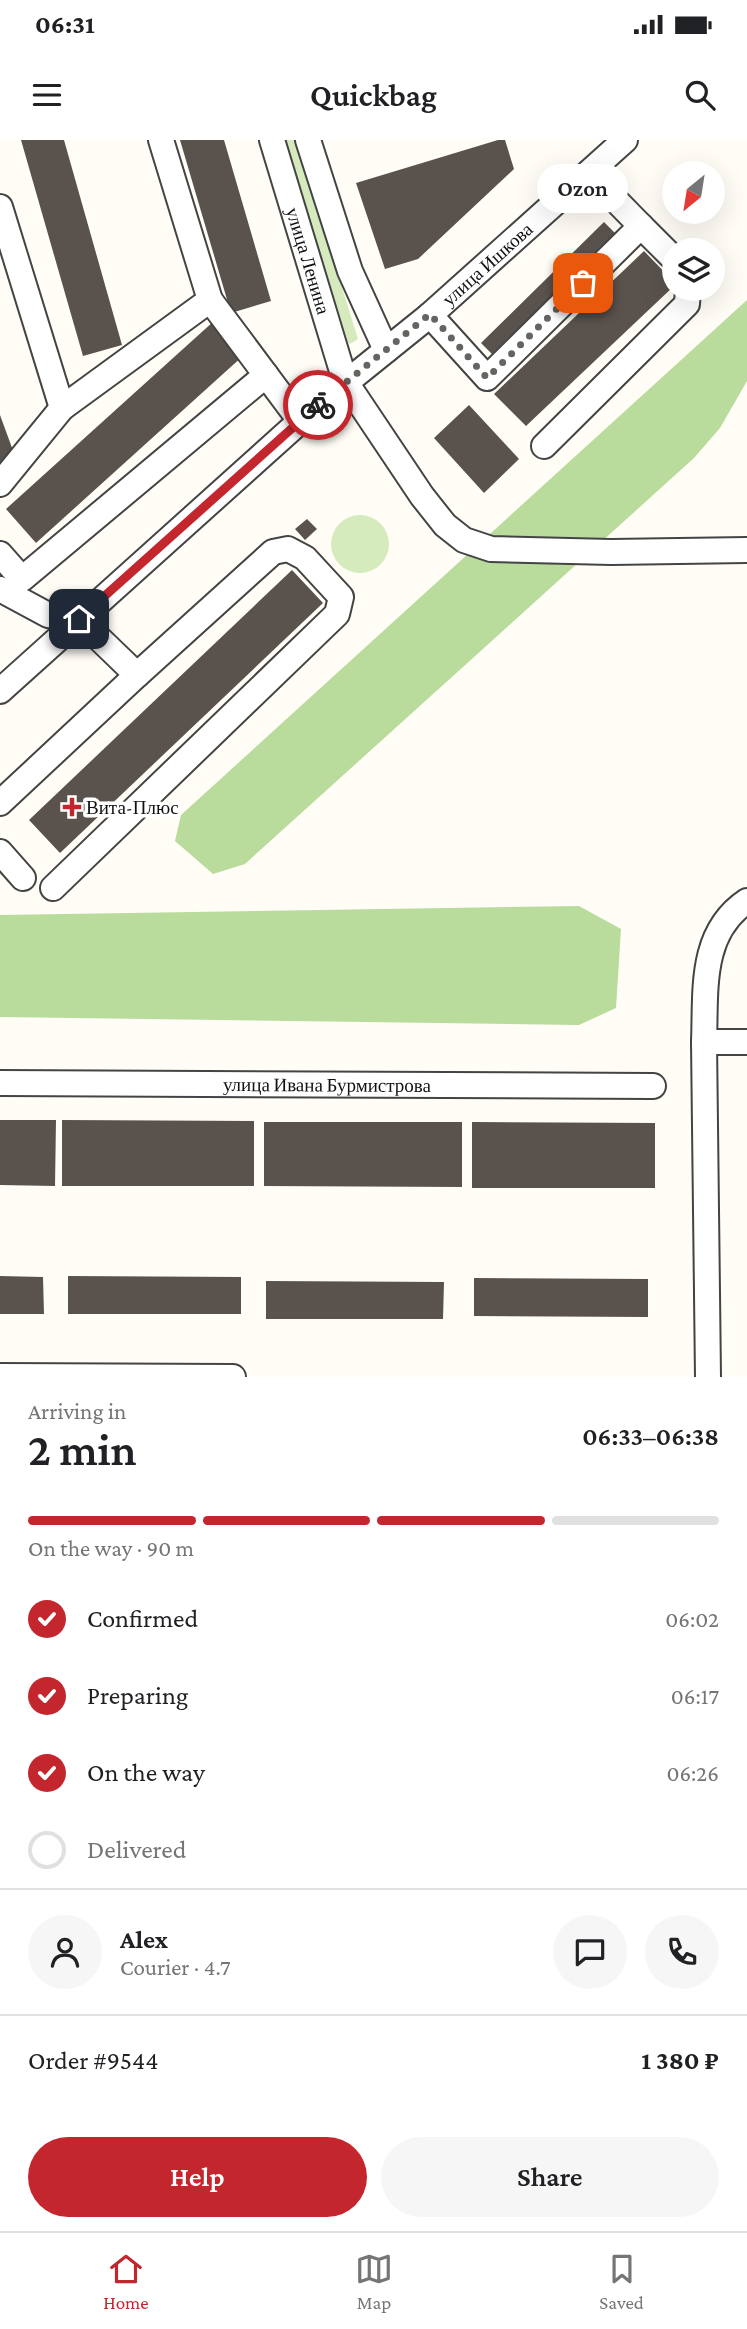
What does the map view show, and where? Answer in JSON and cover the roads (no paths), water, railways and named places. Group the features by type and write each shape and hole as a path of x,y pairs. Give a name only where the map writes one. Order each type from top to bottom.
{"street":[{"path":"161,140 210,300 301,422"},
{"name":"улица Ленина","path":"272,140 345,381 422,496 445,525 464,540 491,549 611,552 747,550"},
{"name":"улица Ленина","path":"308,140 349,271 386,350"},
{"name":"улица Ишкова","path":"0,691 345,381 430,314 625,140"},
{"path":"589,173 662,247"},
{"path":"0,207 62,408"},
{"path":"430,314 487,378 641,226"},
{"path":"0,484 62,408 210,300"},
{"path":"544,446 687,301"},
{"path":"11,584 266,375"},
{"path":"0,803 273,552 288,549 306,558 341,597 337,614 53,888"},
{"path":"0,554 11,584 48,615 79,619 137,675"},
{"path":"0,852 23,878"},
{"path":"708,1377 704,1042 711,946 731,912 747,901"},
{"path":"704,1042 747,1042"},
{"name":"улица Ивана Бурмистрова","path":"0,1083 653,1086"},
{"path":"0,1376 233,1377"}],"place":[{"name":"Ozon","path":"583,283"},
{"name":"Вита-Плюс","path":"72,807"}]}
